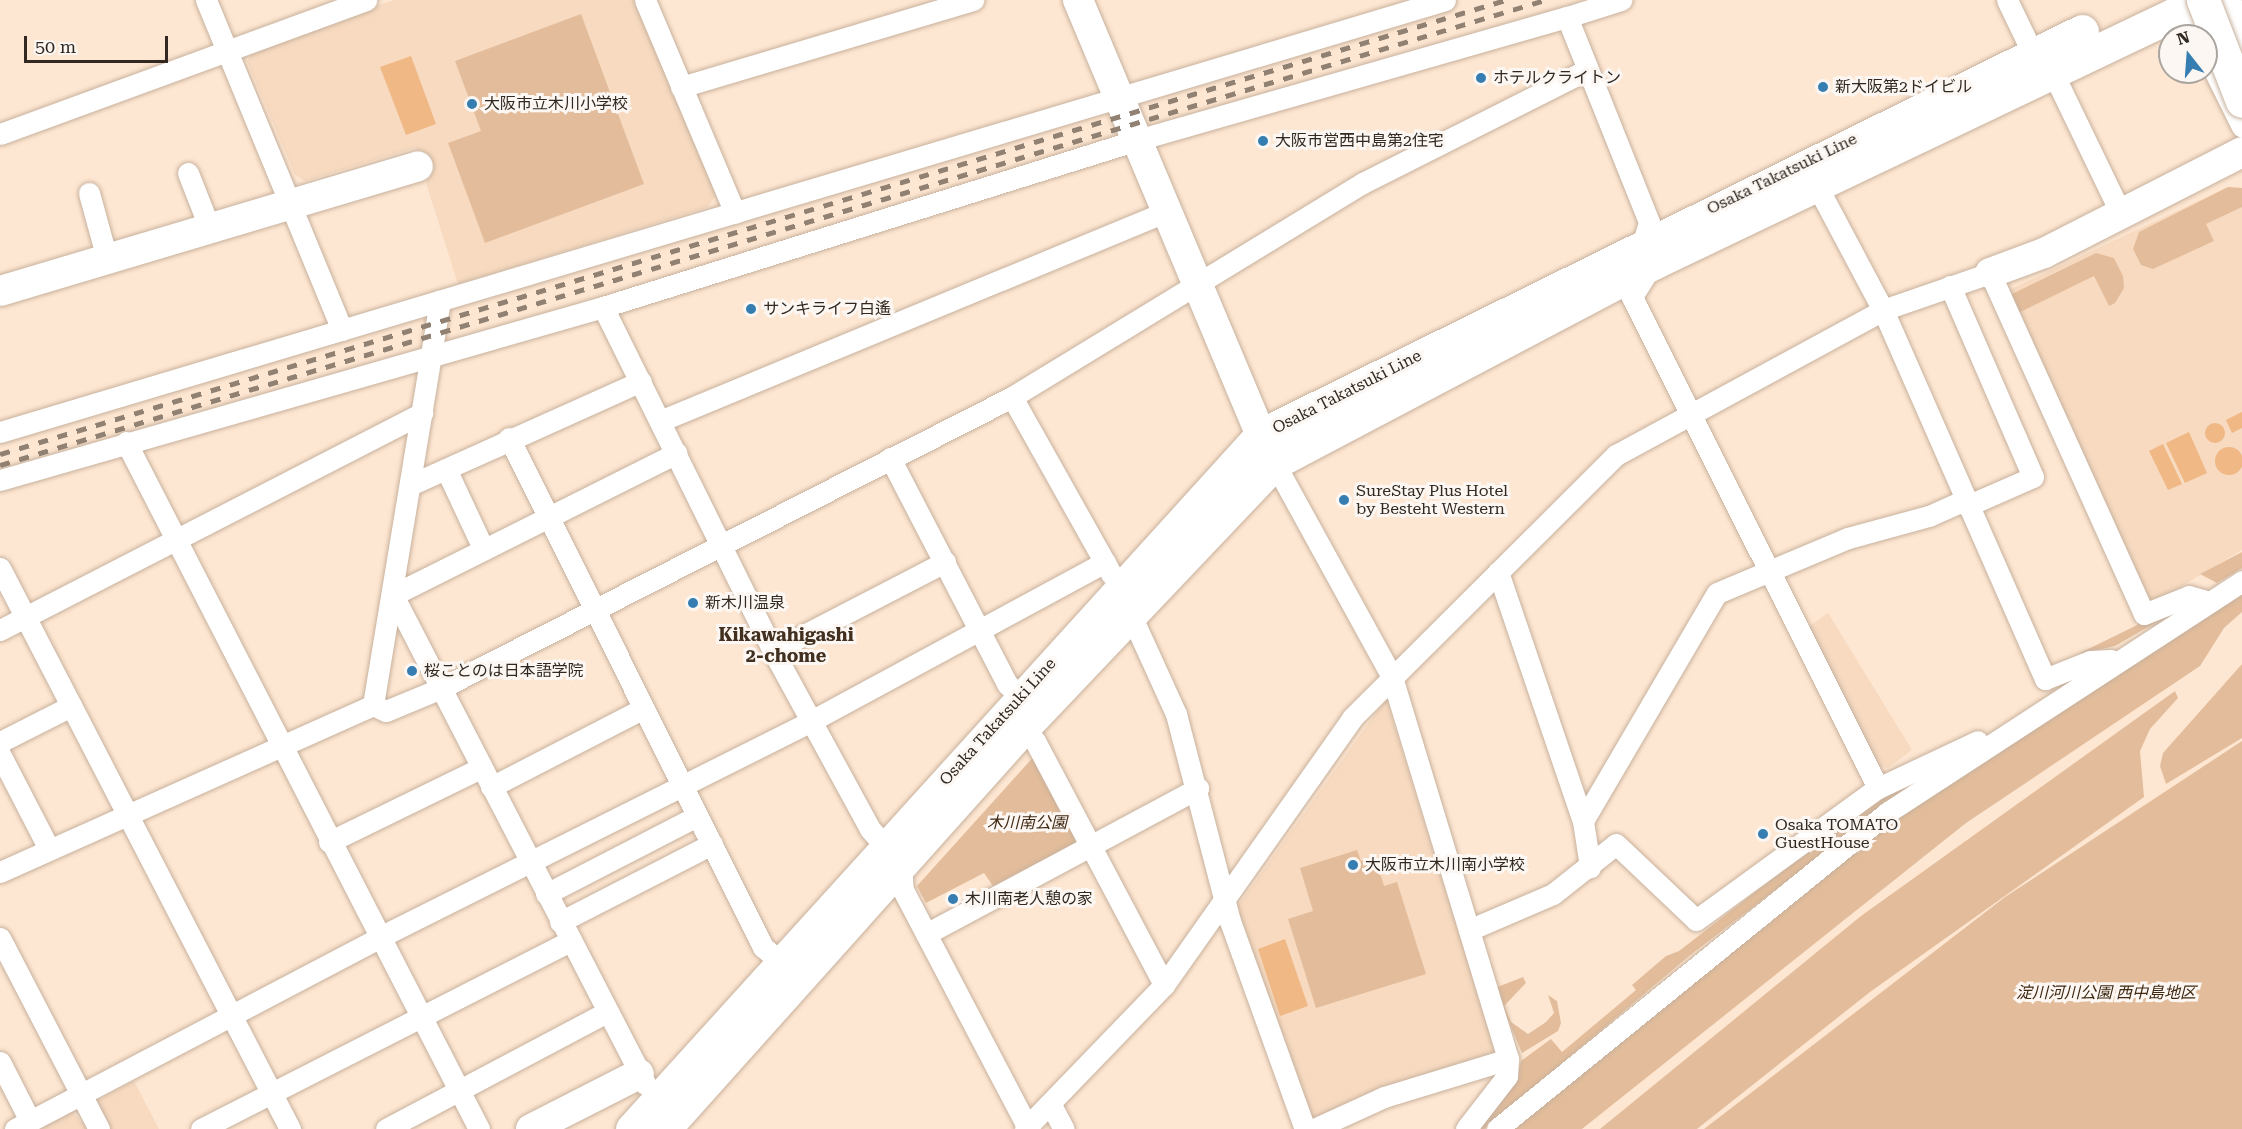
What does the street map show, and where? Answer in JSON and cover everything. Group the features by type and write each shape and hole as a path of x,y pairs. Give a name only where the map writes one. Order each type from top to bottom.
{"main road":[{"name":"Osaka Takatsuki Line","path":"632,1129 664,1121 893,855 1020,696 1118,588 1267,449 1648,253 2043,62 2159,7 2203,0"},
{"path":"2203,0 2242,101"},
{"path":"2223,0 2242,40"},
{"name":"Osaka Takatsuki Line","path":"1648,253 1817,186 2043,62"},
{"name":"Osaka Takatsuki Line","path":"664,1121 781,962 1021,730 1118,588"}],"street":[{"path":"206,0 342,330"},
{"path":"0,134 366,0"},
{"path":"645,0 735,213"},
{"path":"681,87 973,0"},
{"path":"1078,0 1134,141 1267,449 1392,677 1508,1059 1508,1076 1466,1129"},
{"path":"0,432 1118,100 1445,0"},
{"path":"0,480 433,353 603,307 1134,141 1621,0"},
{"path":"2007,0 2043,62 2121,214"},
{"path":"2159,7 2181,24"},
{"path":"1567,17 1649,222 1648,253 1632,297 1687,415 1878,788"},
{"path":"0,872 124,812 373,705 386,711 440,688 591,609 1012,397 1363,183 1587,70"},
{"path":"2218,78 2242,127"},
{"path":"603,307 773,651 893,855 903,890 1026,1128 1051,1105 1164,985 1225,902 1352,718 1616,455 1883,310 1990,273 2121,214 2242,152"},
{"path":"0,291 418,166"},
{"path":"188,173 210,229"},
{"path":"1817,186 1883,310 2045,679 2090,661 2117,660"},
{"path":"89,193 107,259"},
{"path":"660,421 1165,212"},
{"path":"1990,273 2144,614 2189,596 2207,601"},
{"path":"1583,821 1717,594 1766,569 1966,503 2033,477 1950,286"},
{"path":"373,705 440,301"},
{"path":"410,485 446,470 509,438 641,381"},
{"path":"1012,397 1118,588 1176,714 1198,788 1225,902 1305,1129"},
{"path":"0,630 178,542 422,412"},
{"path":"509,438 591,609 763,947 781,962"},
{"path":"126,442 279,746 479,1129"},
{"path":"393,595 676,453"},
{"path":"890,458 980,628 1006,684 1020,696"},
{"path":"446,470 483,548"},
{"path":"773,651 945,562"},
{"path":"0,568 124,812 290,1129"},
{"path":"1498,572 1583,821 1590,867"},
{"path":"1497,1129 1759,912 1888,812 2002,734 2207,601 2242,581"},
{"path":"0,1062 22,1125 380,937 813,720 980,628 1118,588"},
{"path":"393,595 664,1121"},
{"path":"0,742 71,706"},
{"path":"491,787 642,709"},
{"path":"1021,730 1035,741 1164,985"},
{"path":"1469,930 1533,905 1590,867 1616,844 1696,920 1878,788 1942,754 2002,734"},
{"path":"0,754 49,849"},
{"path":"329,842 481,768"},
{"path":"926,934 1089,844 1198,788"},
{"path":"546,894 698,816"},
{"path":"560,922 712,844"},
{"path":"0,938 99,1129"},
{"path":"201,1129 570,941"},
{"path":"386,1129 460,1092 607,1012"},
{"path":"1314,1129 1384,1097 1508,1059"},
{"path":"531,1129 639,1074"},
{"path":"1051,1105 1064,1129"}],"shaded area":[{"name":"大阪市立木川小学校","path":"394,0 634,0 716,195 708,207 458,284 415,148 305,181 295,175 247,61 254,48"},
{"path":"411,56 436,124 406,135 380,67"},
{"path":"2228,187 2242,188 2242,550 2148,606 2009,290"},
{"path":"2242,412 2242,428 2232,433 2226,420"},
{"path":"2211,423 2219,423 2225,429 2225,437 2219,443 2211,443 2205,437 2205,429"},
{"path":"2189,432 2207,473 2185,483 2166,443"},
{"path":"2163,444 2182,484 2168,490 2149,451"},
{"path":"2229,447 2239,451 2243,461 2239,471 2229,475 2219,471 2215,461 2219,451"},
{"path":"1828,613 1912,750 1888,768 1878,766 1808,627"},
{"name":"大阪市立木川南小学校","path":"1386,699 1496,1054 1310,1128 1232,914"},
{"path":"1285,939 1308,1006 1280,1016 1258,949"},
{"path":"134,1081 159,1129 110,1129 95,1102"},
{"path":"70,1109 87,1129 33,1129"}],"green space":[{"path":"581,14 644,184 485,243 448,143 481,131 455,61"},
{"path":"2228,187 2242,188 2242,207 2206,224 2214,241 2153,269 2141,265 2133,249 2139,232"},
{"path":"2096,253 2114,258 2123,276 2124,288 2115,303 2109,306 2094,276 2018,313 2010,295"},
{"path":"2242,552 2242,568 2217,583 2200,574"},
{"path":"2242,591 2242,612 2224,628 2200,666 1966,823 1582,1129 1512,1129 1926,795"},
{"path":"2174,607 2177,610 2115,646 2078,654"},
{"path":"2242,664 2242,738 2166,784 2160,766 2163,753"},
{"path":"2175,691 2178,698 2150,729 2140,751 2144,797 1870,992 1697,1129 1600,1129 1861,916"},
{"name":"淀川河川公園 西中島地区","path":"2242,741 2242,1129 1704,1129 2005,897"},
{"name":"木川南公園","path":"1037,753 1082,840 993,886 984,873 926,903 917,886"},
{"path":"1933,769 1689,956 1484,1129 1476,1129 1518,1074 1521,1061 1551,1039 1562,1052 1636,990 1632,985 1666,956 1679,951 1881,795"},
{"path":"1357,850 1361,861 1375,857 1384,886 1397,882 1426,974 1316,1008 1288,919 1313,911 1300,868"},
{"path":"1523,977 1526,983 1504,1006 1511,1022 1528,1034 1546,1022 1554,1013 1548,995 1557,1001 1561,1023 1558,1031 1522,1053 1495,988"}],"railway":[{"path":"0,454 1506,0"},
{"path":"0,465 1545,0"}],"place":[{"name":"ホテルクライトン","path":"1481,78"},
{"name":"新大阪第2ドイビル","path":"1823,87"},
{"name":"大阪市立木川小学校","path":"472,104"},
{"name":"大阪市営西中島第2住宅","path":"1263,141"},
{"name":"サンキライフ白遙","path":"751,309"},
{"name":"SureStay Plus Hotel by Besteht Western","path":"1344,500"},
{"name":"新木川温泉","path":"693,603"},
{"name":"桜ことのは日本語学院","path":"412,671"},
{"name":"Osaka TOMATO GuestHouse","path":"1763,834"},
{"name":"大阪市立木川南小学校","path":"1353,865"},
{"name":"木川南老人憩の家","path":"953,899"}],"district":[{"name":"Kikawahigashi 2-chome","path":"786,646"}]}
